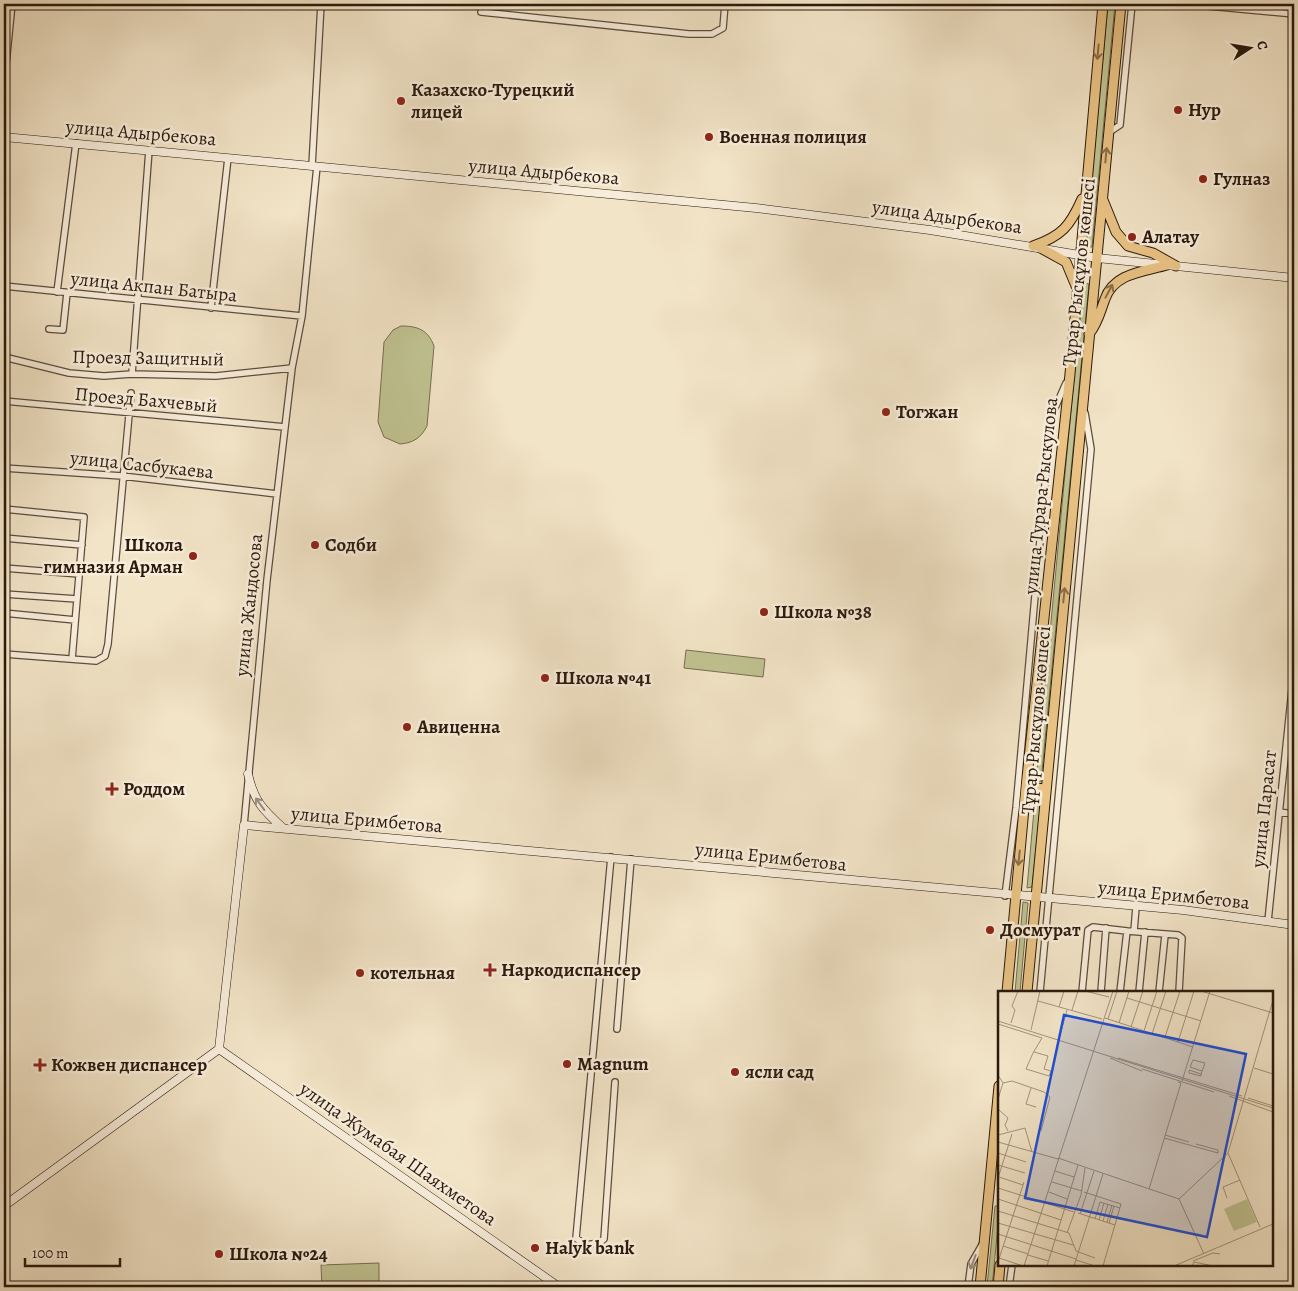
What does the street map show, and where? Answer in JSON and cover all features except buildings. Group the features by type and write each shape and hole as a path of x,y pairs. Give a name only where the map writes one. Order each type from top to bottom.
{"main road":[{"name":"улица Турара Рыскулова","path":"1007,991 1020,841 1070,374 1102,4"},
{"name":"Тұрар Рыскұлов көшесі","path":"1027,991 1120,4"},
{"path":"1035,246 1061,234 1072,220 1085,192"},
{"path":"1102,198 1116,232 1128,246 1153,253 1171,266"},
{"path":"1035,246 1066,262 1077,288"},
{"path":"1089,335 1096,325 1107,292 1114,283 1126,276 1171,266"},
{"path":"1026,787 1046,789"},
{"path":"980,1287 985,1239 995,1195 998,1113"},
{"path":"998,1287 1000,1266"}],"street":[{"path":"4,84 12,4"},
{"name":"улица Жандосова","path":"219,1049 244,825 277,494 292,368 302,316 315,166 322,4"},
{"path":"481,12 689,34 712,34 723,28 726,4"},
{"path":"1108,133 1120,125 1132,4"},
{"path":"1152,4 1208,6 1294,14"},
{"name":"улица Адырбекова","path":"4,137 756,208 930,230 1035,246 1097,258 1294,278"},
{"path":"57,292 76,143"},
{"path":"132,374 149,150"},
{"path":"211,308 228,158"},
{"name":"улица Акпан Батыра","path":"4,286 138,301 302,316"},
{"name":"Проезд Защитный","path":"49,329 63,330 67,293"},
{"name":"Проезд Защитный","path":"4,357 69,373 118,376 132,374 216,376 292,368"},
{"path":"1005,896 1015,814 1051,417 1070,374"},
{"path":"4,654 96,661 105,656 131,393"},
{"path":"1040,991 1091,449 1082,399"},
{"name":"Проезд Бахчевый","path":"4,401 285,427"},
{"name":"улица Сасбукаева","path":"4,468 122,476 277,494"},
{"path":"4,509 84,517 72,659"},
{"path":"4,538 82,545"},
{"path":"4,568 79,574"},
{"path":"4,594 77,599"},
{"path":"4,613 75,620"},
{"name":"улица Парасат","path":"1268,921 1279,812 1292,720 1294,670"},
{"path":"248,774 252,792 258,804 283,828"},
{"path":"1279,812 1294,814"},
{"path":"1015,814 1020,841"},
{"name":"улица Еримбетова","path":"244,825 631,859 1005,896 1048,898 1294,925"},
{"path":"611,858 576,1238 585,1245 599,1243 604,1239 615,1082"},
{"path":"617,1030 631,859"},
{"path":"1134,931 1136,907"},
{"path":"1082,991 1088,930 1093,927 1178,935 1182,938 1180,991"},
{"path":"1101,991 1106,928"},
{"path":"1120,991 1127,930"},
{"path":"1139,991 1145,932"},
{"path":"1158,991 1165,935"},
{"path":"4,1206 219,1049"},
{"name":"улица Жумабая Шаяхметова","path":"219,1049 559,1287"},
{"path":"968,1287 971,1264 985,1239"},
{"path":"1009,1287 1012,1266"}],"green space":[{"path":"1108,4 1115,4 1092,247 1085,247"},
{"path":"1083,283 1089,284 1041,782 1036,781"},
{"path":"401,326 422,330 429,336 434,346 427,426 416,439 400,444 384,437 378,422 384,342 393,330"},
{"path":"686,650 765,659 763,677 684,668"},
{"path":"1035,799 1041,800 1032,887 1027,888"},
{"path":"1023,902 1028,903 1020,991 1015,991"},
{"path":"995,1206 998,1206 992,1287 987,1287"},
{"path":"379,1263 379,1287 322,1287 321,1265"}],"place":[{"name":"Казахско-Турецкий лицей","path":"401,101"},
{"name":"Нур","path":"1178,110"},
{"name":"Военная полиция","path":"709,137"},
{"name":"Гулназ","path":"1203,179"},
{"name":"Алатау","path":"1132,237"},
{"name":"Тогжан","path":"886,412"},
{"name":"Содби","path":"315,545"},
{"name":"Школа гимназия Арман","path":"193,556"},
{"name":"Школа №38","path":"764,612"},
{"name":"Школа №41","path":"545,678"},
{"name":"Авиценна","path":"407,727"},
{"name":"Роддом","path":"112,789"},
{"name":"Досмурат","path":"990,930"},
{"name":"Наркодиспансер","path":"490,970"},
{"name":"котельная","path":"360,973"},
{"name":"Magnum","path":"567,1064"},
{"name":"Кожвен диспансер","path":"40,1065"},
{"name":"ясли сад","path":"735,1072"},
{"name":"Halyk bank","path":"535,1248"},
{"name":"Школа №24","path":"219,1254"}]}
